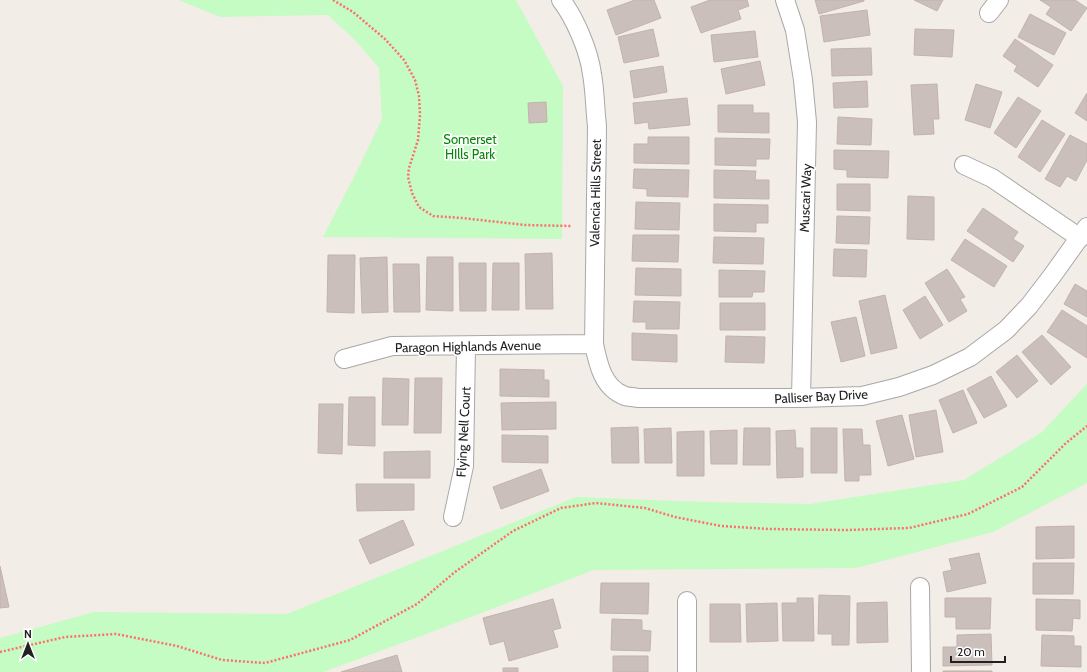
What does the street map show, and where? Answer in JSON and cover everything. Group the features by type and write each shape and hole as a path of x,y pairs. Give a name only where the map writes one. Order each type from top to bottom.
{"street":[{"name":"Valencia Hills Street","path":"561,0 576,26 586,50 592,73 597,126 594,344 599,368 604,378 612,388"},
{"name":"Muscari Way","path":"785,0 794,30 803,80 807,122 801,398"},
{"path":"964,165 992,178 1083,232"},
{"name":"Palliser Bay Drive","path":"612,388 624,395 638,398 801,398 862,396 899,387 933,375 970,357 1006,330 1029,306 1083,232"},
{"name":"Paragon Highlands Avenue","path":"344,359 392,346 594,344"},
{"name":"Flying Nell Court","path":"453,516 464,466 466,346"},
{"path":"920,587 921,672"},
{"path":"687,601 687,672"}],"path":[{"path":"333,0 353,12 385,39 404,60 414,80 419,96 420,115 418,140 409,168 408,177 412,193 419,207 433,216 525,225 571,226"},
{"path":"0,652 64,637 116,634 177,646 222,660 265,663 350,640 418,604 455,572 513,531 561,508 596,503 644,508 681,518 721,526 768,529 847,530 909,528 968,514 1022,486 1066,443 1087,426"}],"green space":[{"name":"Somerset HIlls Park","path":"179,0 516,0 563,86 562,239 323,237 382,119 379,68 356,41 328,15 220,17"},
{"path":"1087,384 1087,483 993,532 856,568 594,570 323,672 0,672 0,638 94,612 287,614 576,497 810,504 964,480 1042,432"}],"building":[{"path":"635,0 654,0 661,18 616,35 607,10"},
{"path":"710,0 747,0 749,6 738,10 741,19 701,33 691,7"},
{"path":"815,0 864,0 864,1 819,14"},
{"path":"914,0 943,0 937,11"},
{"path":"1040,0 1075,0 1087,8 1071,31 1046,14 1051,7"},
{"path":"867,10 870,35 824,42 820,16"},
{"path":"1030,14 1066,33 1054,55 1018,37"},
{"path":"653,29 659,56 624,63 618,37"},
{"path":"915,29 954,30 952,57 914,55"},
{"path":"755,31 758,57 714,62 711,35"},
{"path":"1015,39 1053,65 1038,87 1014,71 1017,66 1003,56"},
{"path":"871,48 872,75 832,76 831,49"},
{"path":"760,61 765,85 726,94 721,69"},
{"path":"663,66 667,92 634,98 630,71"},
{"path":"867,81 868,107 834,108 833,83"},
{"path":"937,84 939,119 933,119 934,134 914,135 911,85"},
{"path":"976,84 1002,92 990,128 965,120"},
{"path":"1087,93 1087,121 1075,113"},
{"path":"1018,97 1041,111 1016,148 994,133"},
{"path":"687,98 690,125 649,129 648,122 635,124 633,103"},
{"path":"546,102 547,122 529,123 528,103"},
{"path":"718,105 753,105 753,113 769,113 769,133 718,132"},
{"path":"838,117 872,119 871,145 837,144"},
{"path":"1042,120 1065,134 1040,172 1018,157"},
{"path":"1070,135 1087,144 1087,160 1076,181 1067,176 1060,187 1045,179"},
{"path":"648,137 689,137 689,164 634,163 634,144 648,144"},
{"path":"715,138 770,139 769,159 756,159 756,166 715,165"},
{"path":"834,150 889,151 888,178 847,177 847,170 834,169"},
{"path":"634,169 689,170 688,197 647,196 647,189 633,188"},
{"path":"714,170 756,171 755,180 769,180 769,199 714,198"},
{"path":"837,184 870,184 870,211 837,210"},
{"path":"908,196 934,197 934,240 907,239"},
{"path":"636,202 680,203 679,230 635,229"},
{"path":"714,204 768,205 768,223 756,223 756,232 714,231"},
{"path":"983,208 1018,232 1013,239 1024,246 1013,262 967,231"},
{"path":"837,216 870,217 869,244 836,243"},
{"path":"633,235 679,235 678,262 632,261"},
{"path":"714,237 764,238 763,264 713,263"},
{"path":"965,239 1007,266 994,287 951,260"},
{"path":"834,249 867,250 866,277 833,276"},
{"path":"552,253 553,309 526,309 525,254"},
{"path":"328,255 355,255 354,313 327,312"},
{"path":"387,257 388,312 362,313 360,258"},
{"path":"427,257 453,257 453,311 426,310"},
{"path":"459,263 486,263 486,311 460,311"},
{"path":"493,263 519,263 519,310 492,310"},
{"path":"393,264 419,264 420,312 394,312"},
{"path":"636,268 681,269 681,296 635,295"},
{"path":"947,269 965,297 960,299 967,311 949,322 925,283"},
{"path":"719,270 765,271 764,292 753,292 752,297 719,297"},
{"path":"1075,284 1087,291 1087,317 1064,304"},
{"path":"885,295 897,348 871,354 859,301"},
{"path":"925,296 943,325 920,339 903,310"},
{"path":"634,301 680,302 679,329 646,329 646,322 633,322"},
{"path":"720,303 765,303 765,330 720,330"},
{"path":"1062,310 1087,326 1087,358 1047,332"},
{"path":"856,317 865,356 841,362 831,322"},
{"path":"632,333 677,335 677,362 632,360"},
{"path":"1042,335 1071,367 1051,385 1022,352"},
{"path":"726,336 765,337 764,363 725,362"},
{"path":"1017,355 1038,381 1017,398 996,372"},
{"path":"500,369 544,370 544,380 549,380 549,397 500,396"},
{"path":"991,376 1007,406 984,418 967,389"},
{"path":"383,378 409,379 408,425 382,425"},
{"path":"415,378 442,378 441,433 414,433"},
{"path":"963,390 977,423 953,433 939,400"},
{"path":"349,397 375,397 375,446 348,445"},
{"path":"556,402 556,429 502,430 501,403"},
{"path":"319,404 343,404 342,454 318,453"},
{"path":"936,410 943,452 916,457 909,415"},
{"path":"902,415 914,459 888,466 876,421"},
{"path":"638,427 639,463 612,463 611,428"},
{"path":"671,428 672,463 645,463 644,429"},
{"path":"744,428 770,428 770,465 743,465"},
{"path":"811,428 837,428 837,473 811,473"},
{"path":"843,429 862,429 863,445 870,445 871,475 859,475 859,481 845,481"},
{"path":"737,430 737,464 711,464 710,431"},
{"path":"795,430 796,448 803,448 803,477 777,478 776,431"},
{"path":"704,431 704,476 677,476 677,432"},
{"path":"502,435 548,436 548,463 502,462"},
{"path":"430,451 430,478 384,478 384,452"},
{"path":"541,469 549,491 501,509 493,487"},
{"path":"356,484 414,484 414,510 357,511"},
{"path":"403,520 414,545 370,564 359,540"},
{"path":"1074,526 1074,558 1036,559 1036,527"},
{"path":"979,553 986,583 947,592 943,572 952,570 949,559"},
{"path":"1033,563 1074,563 1073,594 1033,594"},
{"path":"0,566 9,607 0,608"},
{"path":"601,583 649,583 648,614 600,613"},
{"path":"819,595 850,596 849,645 832,645 832,634 818,634"},
{"path":"797,598 813,598 814,641 783,641 782,603 797,603"},
{"path":"945,598 991,598 990,629 956,629 956,617 945,617"},
{"path":"553,599 561,628 553,630 558,647 509,661 504,641 490,645 483,618"},
{"path":"1036,599 1080,600 1080,619 1073,618 1072,631 1036,630"},
{"path":"887,602 888,642 857,643 857,603"},
{"path":"777,603 778,641 747,642 746,604"},
{"path":"710,604 740,604 741,642 710,642"},
{"path":"612,619 642,620 642,630 651,631 650,651 611,650"},
{"path":"991,634 992,665 943,666 943,647 957,647 957,635"},
{"path":"1042,635 1074,636 1074,646 1081,646 1081,667 1041,666"},
{"path":"397,655 402,672 341,672"},
{"path":"613,656 648,656 648,672 613,672"},
{"path":"503,668 518,668 518,672 503,672"},
{"path":"992,671 992,672 943,672"}]}
